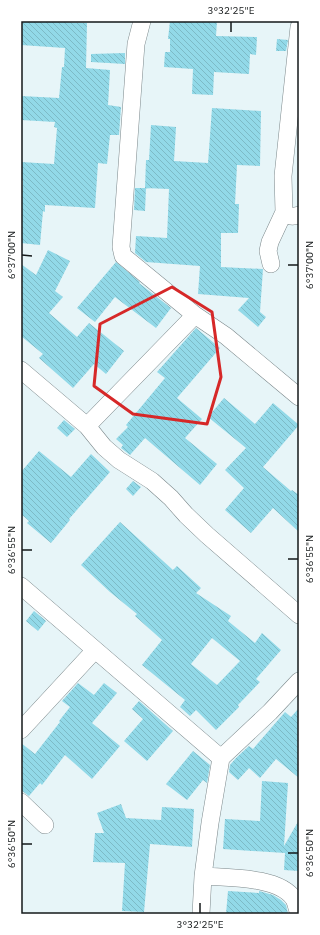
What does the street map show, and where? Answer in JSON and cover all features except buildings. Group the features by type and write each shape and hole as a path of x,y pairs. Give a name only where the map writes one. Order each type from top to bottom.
{"street":[{"path":"142,21 136,44 121,247 123,256 195,315 226,336 299,397"},
{"path":"271,264 268,251 270,242 292,214 283,176 299,27"},
{"path":"87,426 195,315"},
{"path":"21,370 87,426 104,446 119,460 152,481 171,498 206,535 299,615"},
{"path":"21,586 221,758"},
{"path":"21,730 95,650"},
{"path":"201,914 203,876 221,758 270,712 299,681"},
{"path":"21,802 45,825"},
{"path":"203,876 262,881 282,889 290,895 294,900 299,914"}],"highlighted area":[{"path":"172,287 212,312 221,377 207,424 133,414 94,386 100,324"}]}
